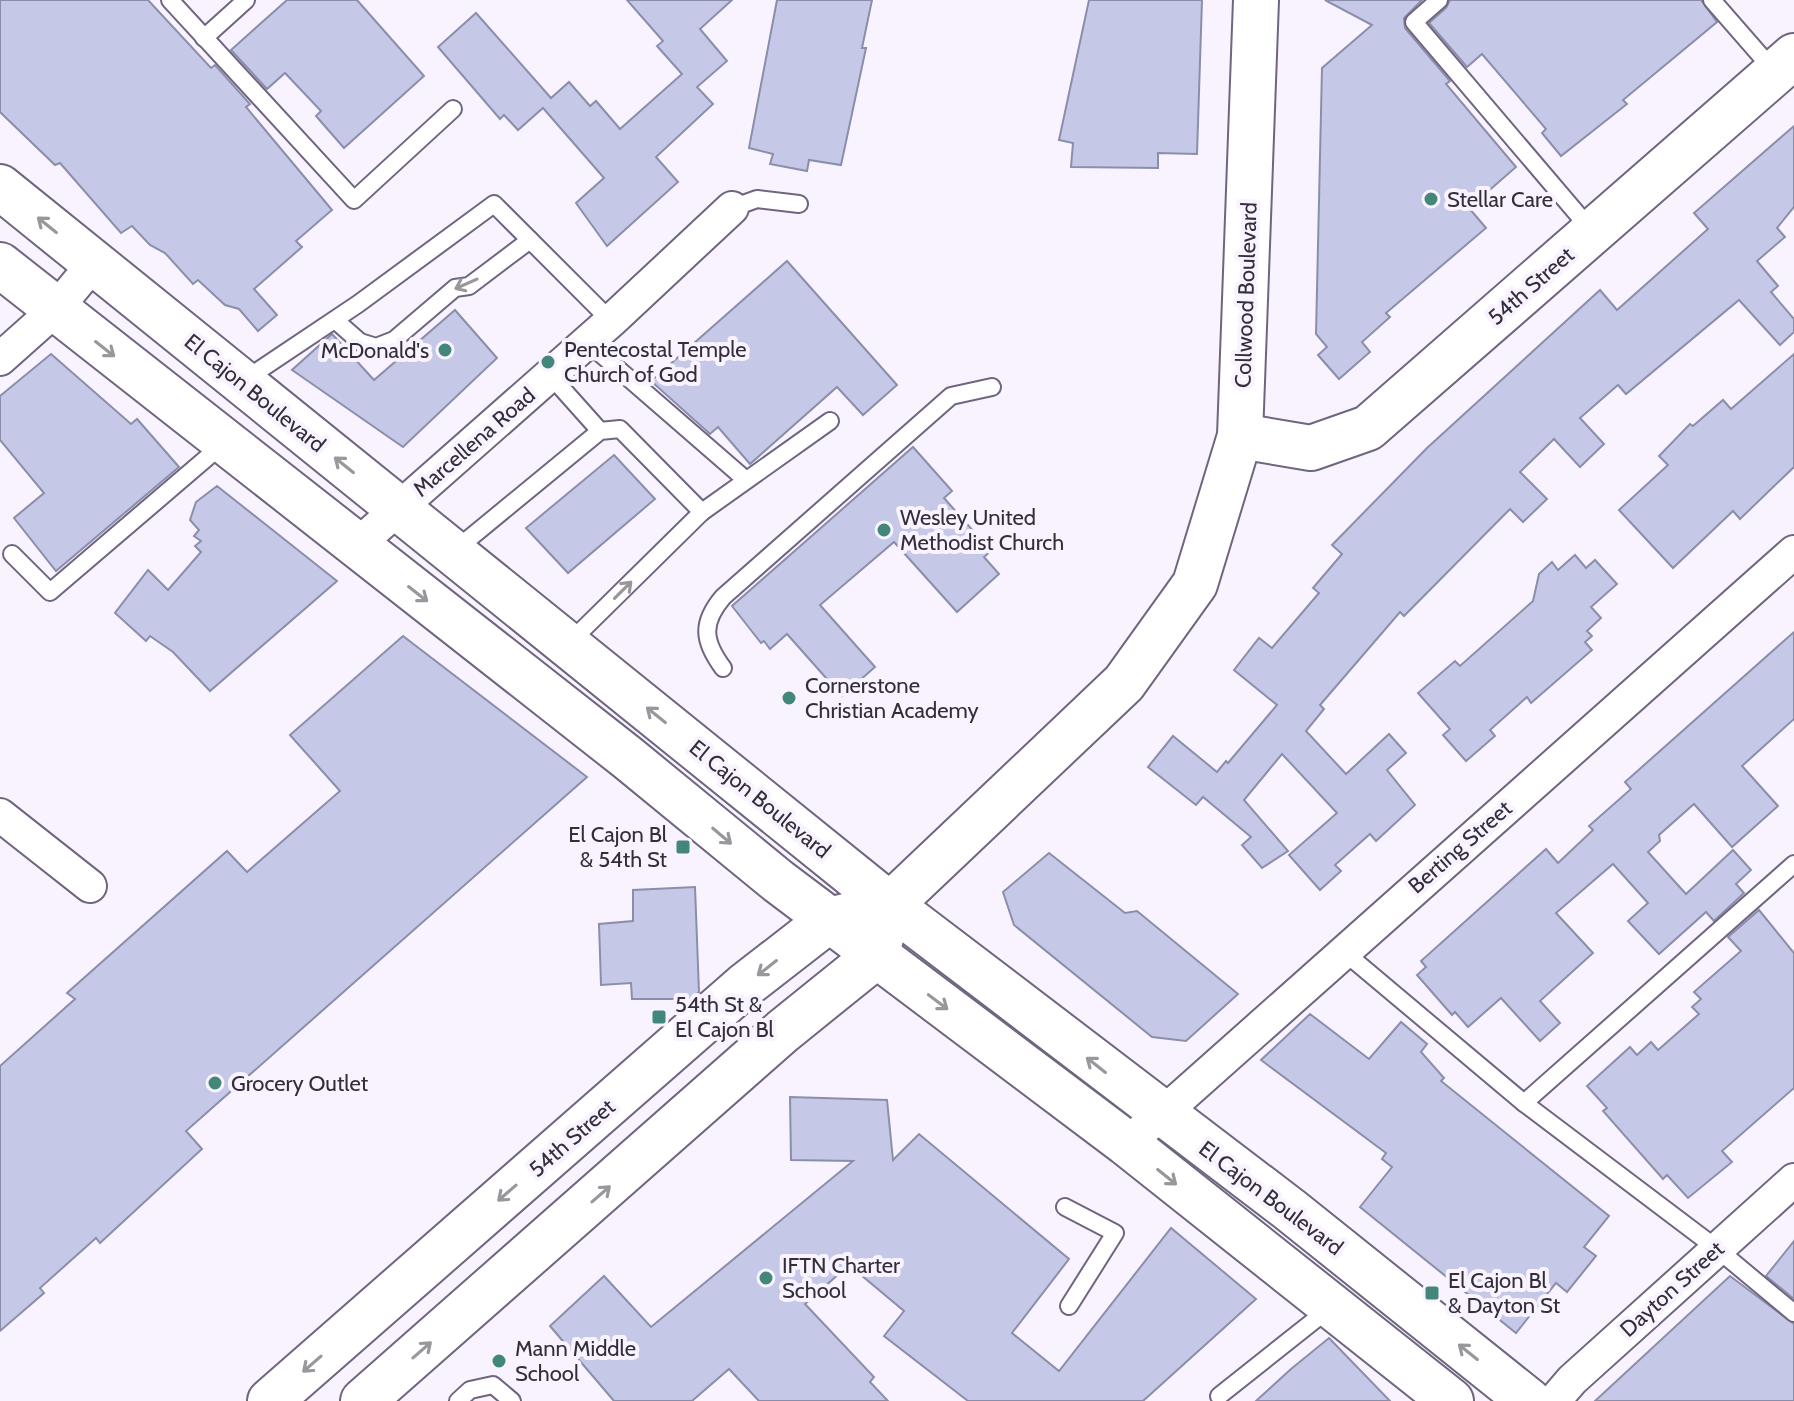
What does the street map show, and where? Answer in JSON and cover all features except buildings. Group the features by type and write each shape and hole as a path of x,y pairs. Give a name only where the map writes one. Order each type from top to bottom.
{"main road":[{"name":"Collwood Boulevard","path":"1195,584 1240,436 1256,0"},
{"name":"54th Street","path":"1240,436 1311,448 1368,428 1785,64"},
{"name":"El Cajon Boulevard","path":"0,187 890,905 1161,1115 1289,1209 1529,1401"},
{"name":"El Cajon Boulevard","path":"0,265 829,920 1126,1143 1451,1401"},
{"name":"54th Street","path":"270,1401 744,986 829,920 890,905 1124,683 1195,584"},
{"path":"363,1401 783,1031 876,956 890,905"}],"street":[{"name":"Marcellena Road","path":"356,546 599,332 732,208"},
{"path":"0,359 55,310 94,263"},
{"name":"Berting Street","path":"1126,1143 1794,552"},
{"path":"0,815 90,886"},
{"name":"Dayton Street","path":"1554,1401 1572,1380 1794,1180"}],"lane":[{"path":"170,0 354,200 453,109"},
{"path":"204,38 246,0"},
{"path":"1439,0 1414,22 1593,232"},
{"path":"1712,0 1785,64"},
{"path":"732,208 757,199 799,204"},
{"path":"242,382 335,320 494,204 530,240 599,332 746,480"},
{"path":"335,320 360,342 376,347 394,340 455,288 469,286 530,240"},
{"path":"550,375 600,431"},
{"path":"723,668 709,646 707,627 710,613 723,597 951,396 992,387"},
{"path":"568,645 702,512 830,421"},
{"path":"453,552 600,431 620,429 702,512"},
{"path":"12,554 50,592 224,443"},
{"path":"1524,1103 1794,864"},
{"path":"1343,951 1524,1103 1716,1248 1794,1313"},
{"path":"1065,1207 1115,1233 1069,1306"},
{"path":"1219,1396 1331,1307"},
{"path":"458,1401 470,1390 493,1385 512,1401"}],"place":[{"name":"Stellar Care","path":"1431,199"},
{"name":"McDonald's","path":"445,350"},
{"name":"Pentecostal Temple Church of God","path":"548,362"},
{"name":"Wesley United Methodist Church","path":"884,530"},
{"name":"Cornerstone Christian Academy","path":"789,698"},
{"name":"El Cajon Bl & 54th St","path":"683,847"},
{"name":"54th St & El Cajon Bl","path":"659,1017"},
{"name":"Grocery Outlet","path":"215,1083"},
{"name":"IFTN Charter School","path":"766,1278"},
{"name":"El Cajon Bl & Dayton St","path":"1432,1293"},
{"name":"Mann Middle School","path":"499,1361"}]}
